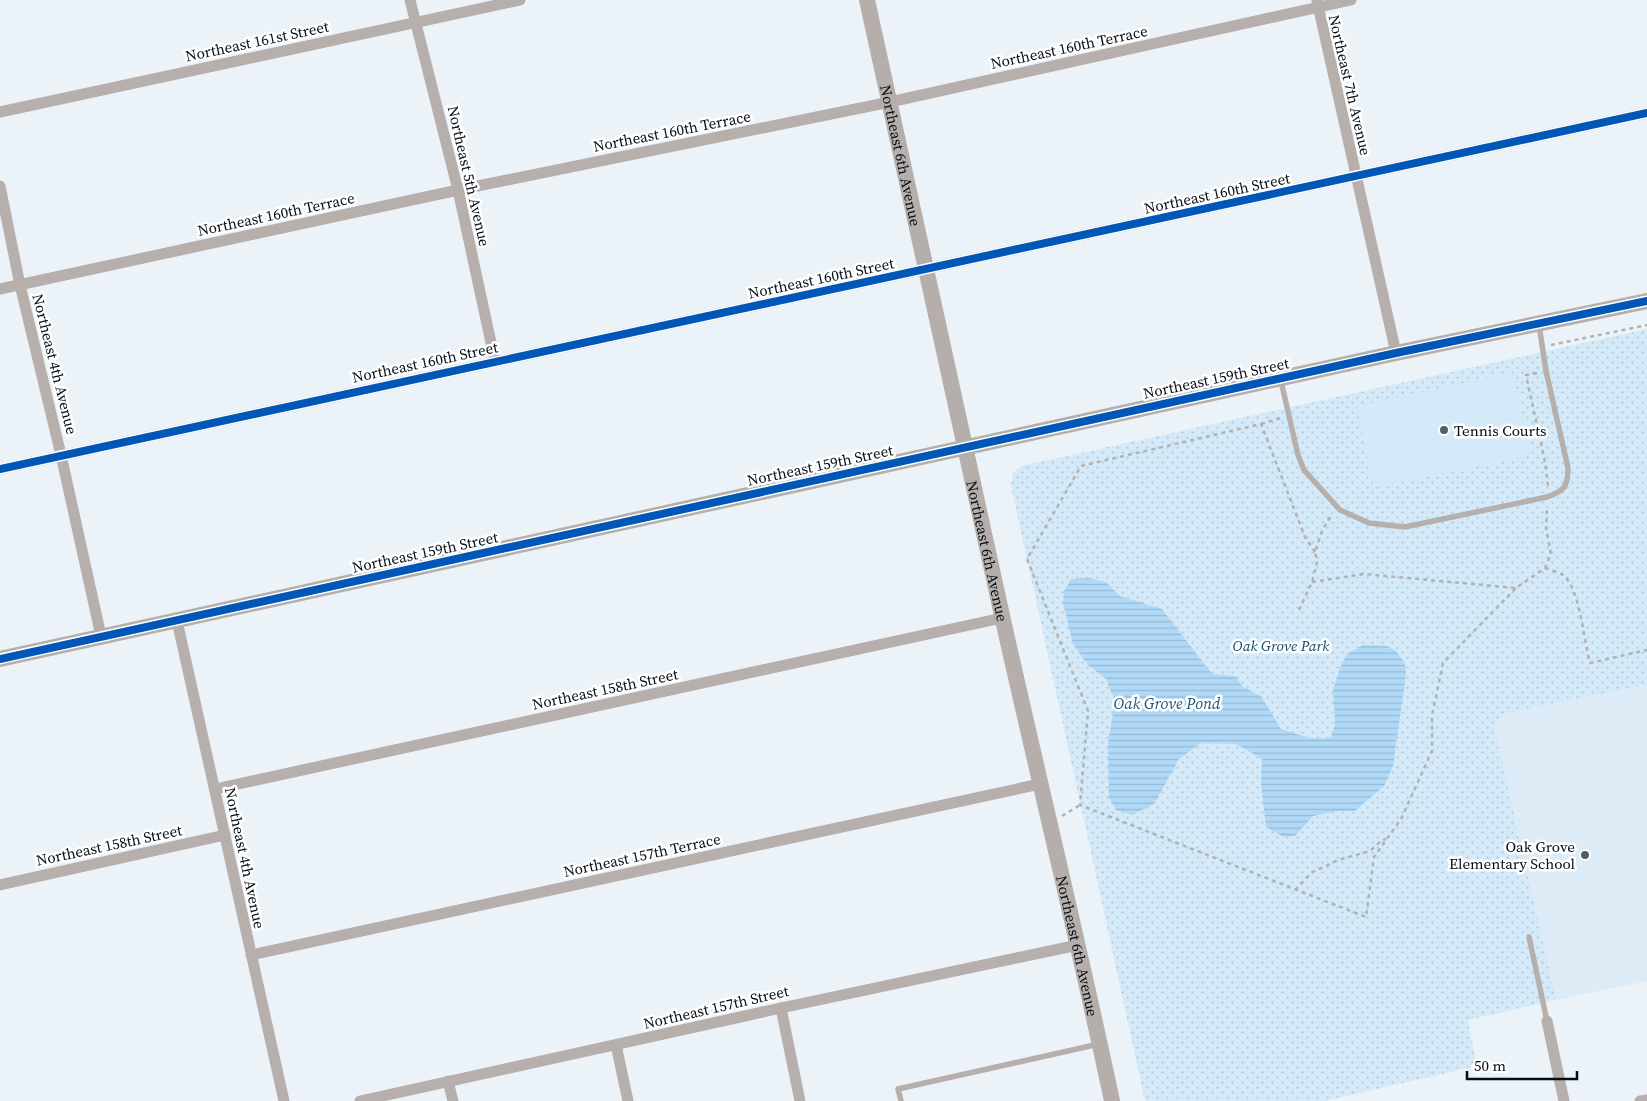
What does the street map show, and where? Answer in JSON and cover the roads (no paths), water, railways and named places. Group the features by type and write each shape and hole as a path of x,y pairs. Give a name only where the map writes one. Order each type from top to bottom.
{"street":[{"name":"Northeast 5th Avenue","path":"410,0 458,190 495,361"},
{"name":"Northeast 161st Street","path":"0,112 520,0"},
{"name":"Northeast 6th Avenue","path":"867,0 927,270 964,448 1112,1101"},
{"name":"Northeast 160th Terrace","path":"0,289 458,190 890,102 1317,4 1351,0"},
{"name":"Northeast 7th Avenue","path":"1317,4 1396,353"},
{"name":"Northeast 160th Street","path":"0,469 1647,113"},
{"name":"Northeast 4th Avenue","path":"0,186 20,285 61,455 101,636"},
{"name":"Northeast 159th Street","path":"0,659 1396,353 1647,301"},
{"name":"Northeast 158th Street","path":"215,789 1002,618"},
{"name":"Northeast 4th Avenue","path":"177,620 284,1101"},
{"name":"Northeast 157th Terrace","path":"251,955 1040,784"},
{"name":"Northeast 158th Street","path":"0,885 225,835"},
{"name":"Northeast 157th Street","path":"360,1101 780,1008 1078,945"},
{"path":"780,1008 800,1101"},
{"path":"1547,1021 1564,1101"},
{"path":"616,1045 628,1101"},
{"path":"448,1081 453,1101"},
{"path":"1640,1101 1647,1100"}],"lane":[{"path":"1281,378 1298,455 1304,470 1340,510 1369,524 1405,527 1547,498 1560,492 1568,480 1568,468 1546,371 1538,323"},
{"path":"1529,937 1547,1021"},
{"path":"901,1101 898,1089 1100,1044"}],"water":[{"name":"Oak Grove Pond","path":"1089,578 1106,582 1120,596 1162,609 1212,674 1235,676 1243,687 1261,696 1281,729 1306,737 1319,739 1331,737 1335,724 1333,690 1347,654 1363,645 1387,646 1396,651 1405,663 1406,675 1393,766 1384,786 1355,811 1338,811 1313,816 1295,836 1284,837 1266,827 1261,783 1262,759 1236,744 1201,743 1179,759 1154,804 1132,815 1116,810 1109,798 1108,743 1115,701 1106,679 1087,664 1073,644 1063,603 1064,591 1071,579"}],"place":[{"name":"Tennis Courts","path":"1444,430"},
{"name":"Oak Grove Elementary School","path":"1585,855"}],"park label":[{"name":"Oak Grove Park","path":"1281,645"}]}
